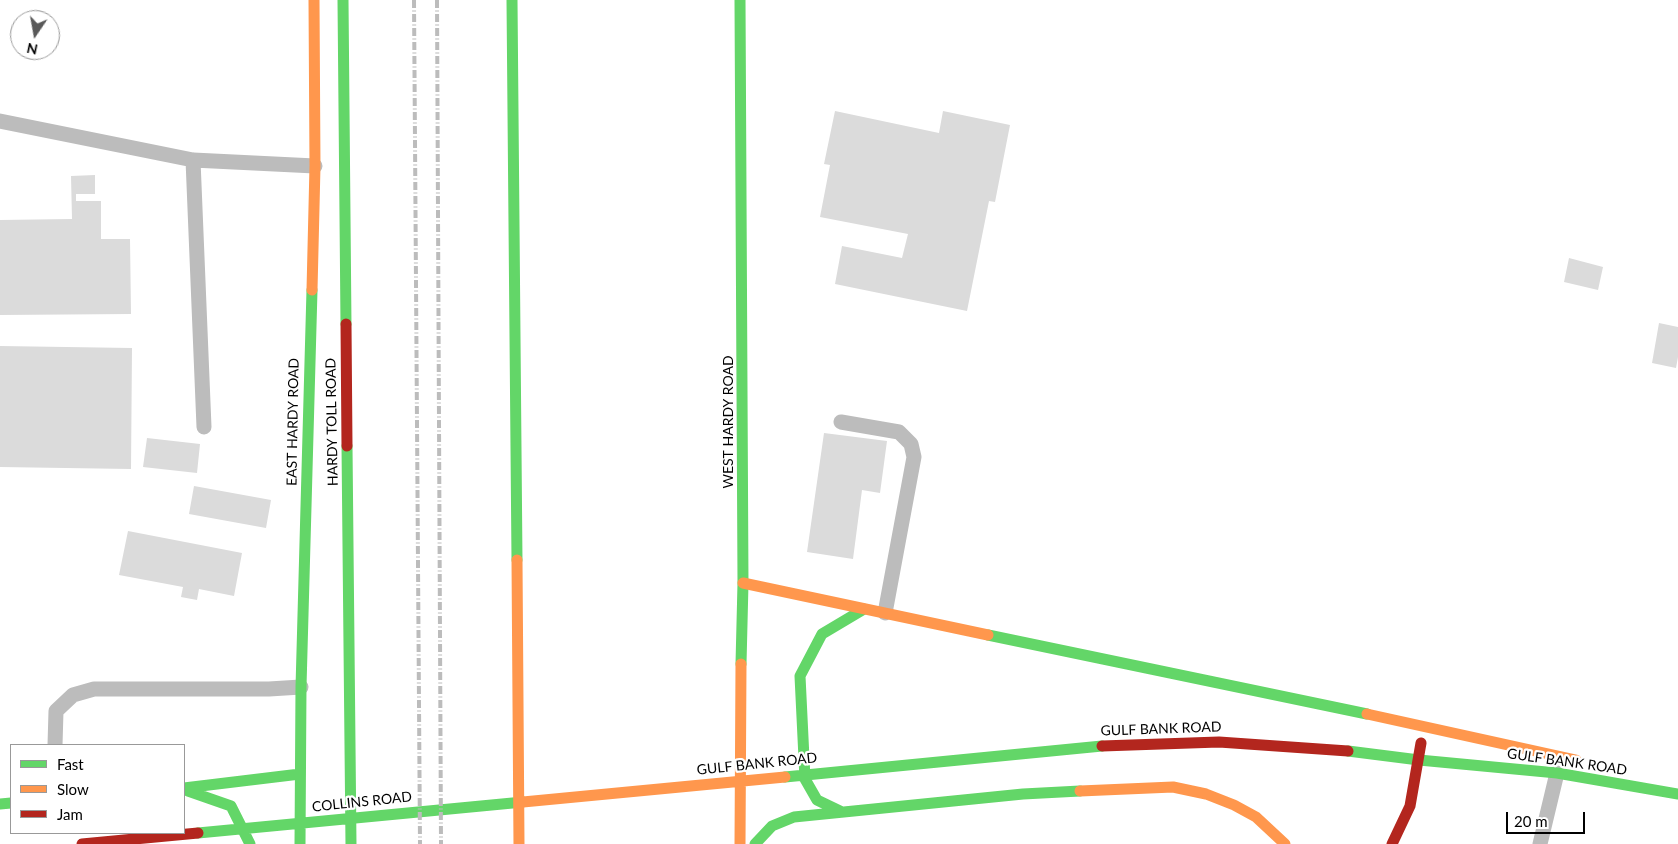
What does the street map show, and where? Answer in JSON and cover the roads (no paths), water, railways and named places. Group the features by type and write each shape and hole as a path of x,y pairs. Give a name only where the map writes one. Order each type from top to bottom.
{"main road":[{"name":"EAST HARDY ROAD","path":"300,844 301,687 314,166 314,0"},
{"name":"HARDY TOLL ROAD","path":"343,0 351,844"},
{"path":"512,0 519,844"},
{"name":"WEST HARDY ROAD","path":"740,0 743,583 740,844"},
{"path":"743,583 1590,763"},
{"path":"842,812 817,800 805,779 800,676 822,634 864,609"},
{"path":"1392,844 1410,806 1424,727"},
{"name":"GULF BANK ROAD","path":"644,790 1103,746 1219,742 1342,750 1419,760 1557,773 1678,794"},
{"path":"185,789 300,774"},
{"path":"755,844 772,826 794,817 1023,794 1173,787 1206,794 1234,805 1256,817 1285,844"},
{"path":"185,789 231,806 250,844"},
{"name":"COLLINS ROAD","path":"82,844 644,790"}],"lane":[{"path":"0,121 193,160 314,166"},
{"path":"193,160 204,427"},
{"path":"841,422 899,432 911,444 914,457 884,614"},
{"path":"55,744 56,711 73,696 94,689 269,689 301,687"},
{"path":"1540,844 1557,773"}],"railway":[{"path":"414,0 420,844"},
{"path":"437,0 441,844"}]}
